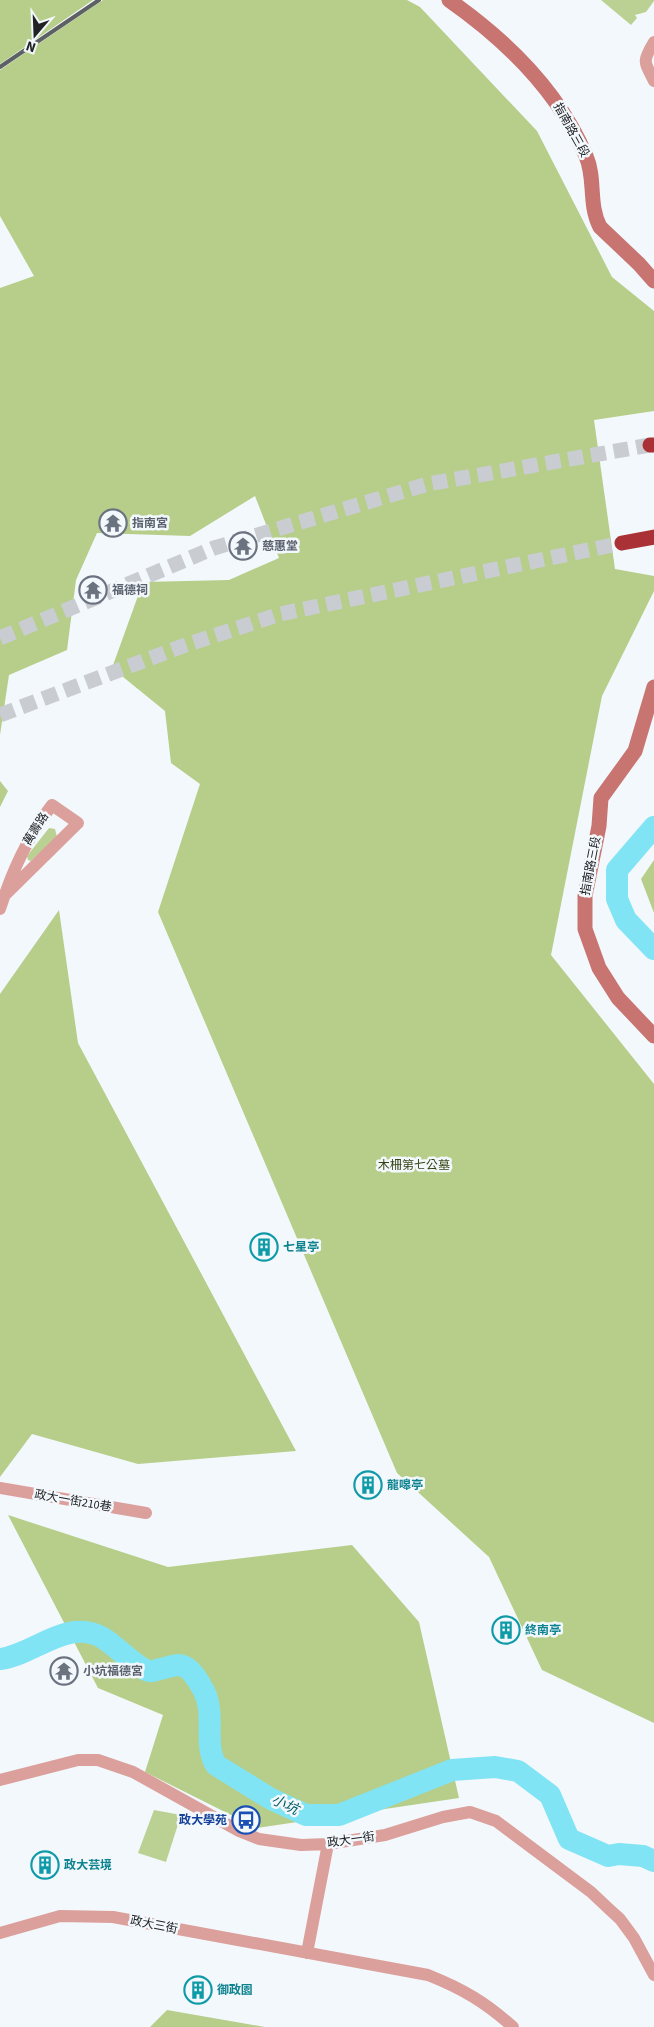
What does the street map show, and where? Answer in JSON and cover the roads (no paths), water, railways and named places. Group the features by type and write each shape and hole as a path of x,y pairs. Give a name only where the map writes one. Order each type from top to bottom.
{"highway":[{"path":"622,543 647,538"}],"street":[{"name":"指南路三段","path":"449,0 508,48 545,87 560,108 586,156 591,169 593,209 600,227 654,281"},
{"path":"651,47 645,63 654,81"},
{"name":"指南路三段","path":"654,687 635,751 601,798 598,826 584,896 585,929 599,968 618,998 654,1036"},
{"name":"萬壽路","path":"0,909 4,896 21,853 38,823 52,805 78,823 4,896"},
{"name":"政大一街210巷","path":"0,1488 146,1513"},
{"name":"政大一街","path":"0,1780 71,1762 98,1760 133,1772 239,1831 259,1839 301,1844 328,1844 386,1835 443,1817 470,1812 496,1822 591,1892 620,1919 634,1938 654,1975"},
{"path":"308,1953 328,1844"},
{"name":"政大三街","path":"0,1932 60,1916 113,1917 428,1974 461,1988 488,2006 513,2027"}],"waterway":[{"path":"654,827 617,870 617,899 626,920 654,949"},
{"name":"小坑","path":"0,1659 26,1651 64,1634 77,1632 90,1633 103,1638 139,1666 149,1671 177,1665 187,1668 197,1679 207,1700 210,1748 216,1765 271,1799 306,1815 339,1815 452,1770 495,1767 518,1771 550,1795 569,1839 608,1856 619,1854 643,1856 654,1861"}],"tunnel":[{"path":"0,638 214,548 428,484 650,445"},
{"path":"0,715 183,646 280,614 622,543"}],"railway":[{"path":"0,67 99,0"}],"place":[{"name":"指南宮","path":"113,523"},
{"name":"慈惠堂","path":"243,546"},
{"name":"福德祠","path":"93,590"},
{"name":"七星亭","path":"264,1247"},
{"name":"龍嗥亭","path":"368,1485"},
{"name":"終南亭","path":"506,1630"},
{"name":"小坑福德宮","path":"64,1671"},
{"name":"政大學苑","path":"246,1820"},
{"name":"政大芸境","path":"45,1865"},
{"name":"御政園","path":"198,1990"}],"park label":[{"name":"木柵第七公墓","path":"414,1165"}]}
